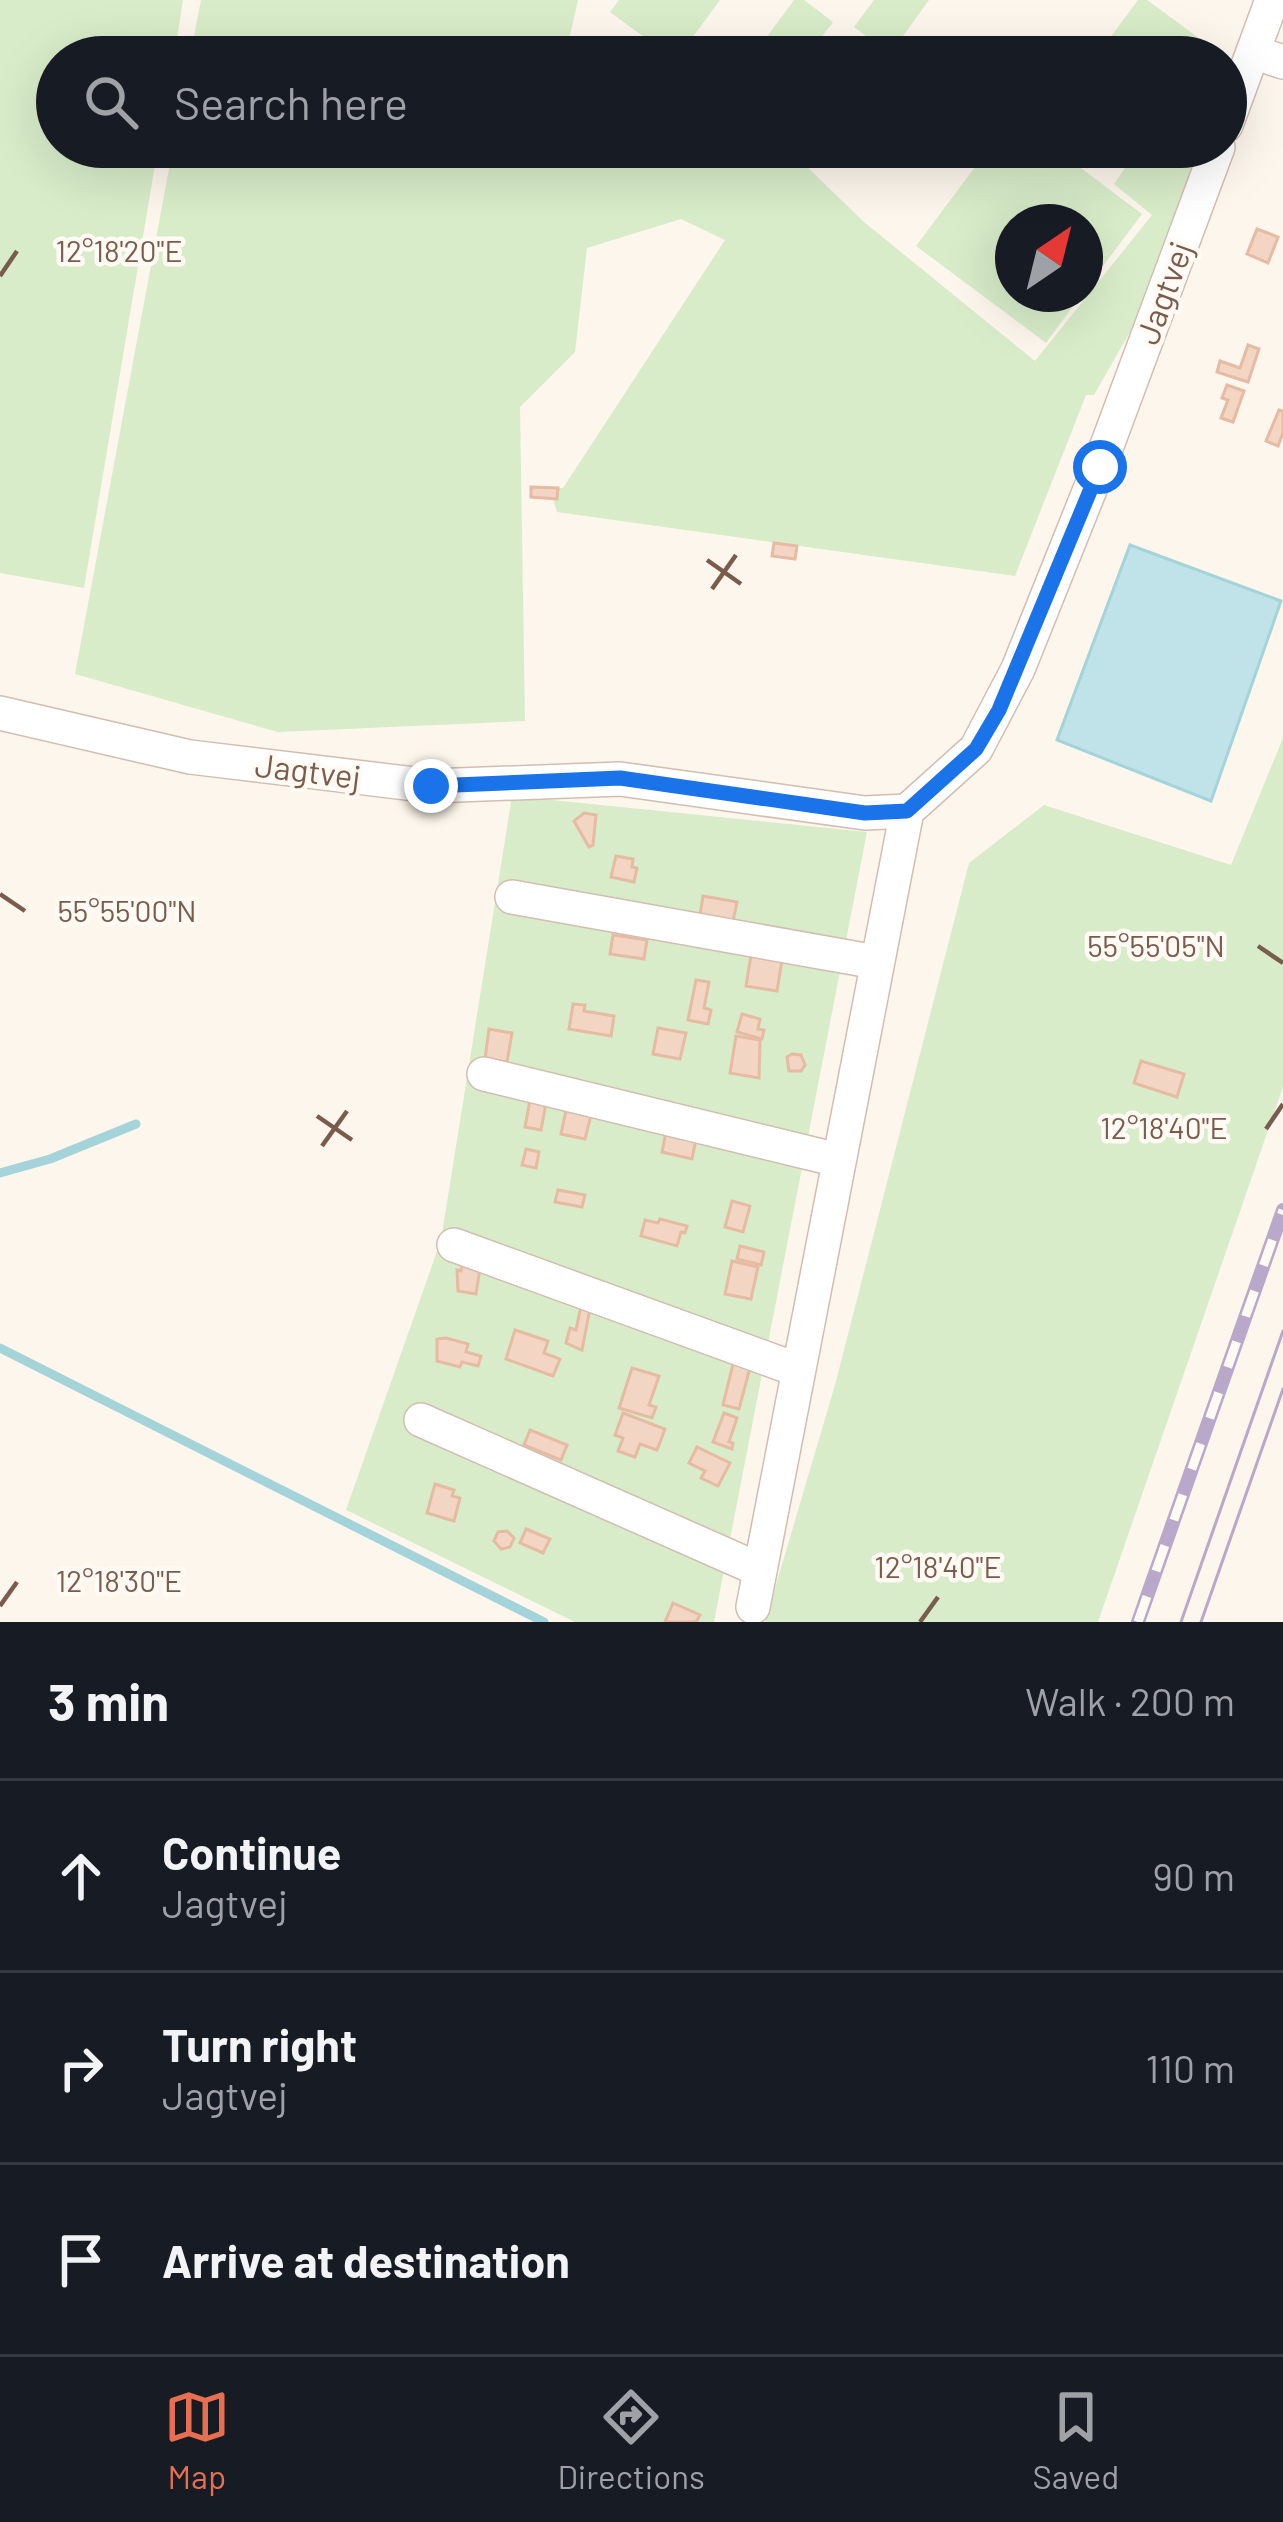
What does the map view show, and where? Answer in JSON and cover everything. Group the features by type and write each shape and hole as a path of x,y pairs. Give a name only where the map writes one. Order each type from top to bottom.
{"street":[{"path":"1247,91 1268,57 1272,0"},
{"name":"Jagtvej","path":"0,713 190,757 431,786 620,778 865,813 907,811 976,749 1018,669 1100,467 1210,168"},
{"path":"753,1607 907,811"},
{"path":"512,897 876,962"},
{"path":"484,1074 838,1160"},
{"path":"454,1245 798,1370"},
{"path":"421,1420 760,1570"}],"green space":[{"path":"0,0 183,0 177,36 36,36 36,168 154,168 84,588 0,573"},
{"path":"201,0 578,0 570,36 194,36"},
{"path":"619,0 720,0 693,36 643,36 610,12"},
{"path":"794,0 804,0 833,22 823,36 767,36"},
{"path":"874,0 929,0 903,36 866,36 854,27"},
{"path":"1138,0 1147,0 1196,36 1111,36"},
{"path":"169,168 808,168 864,222 1035,361 1074,312 1103,312 1103,276 1152,215 1114,184 1125,168 1191,168 1131,330 1094,395 1086,395 1015,576 557,512 553,499 558,488 563,488 725,240 681,219 587,248 575,352 520,407 525,721 278,732 75,674"},
{"path":"974,168 1081,168 1142,214 1103,266 1103,204 995,204 995,305 916,246"},
{"path":"1004,312 1069,312 1046,343"},
{"path":"1283,738 1283,1087 1098,1622 765,1622 835,1385 969,863 1044,805 1231,865"},
{"path":"512,796 867,832 714,1622 575,1622 346,1510 441,1240"}],"water":[{"path":"1130,545 1281,601 1211,801 1057,740"}],"building":[{"path":"1257,229 1278,237 1268,263 1247,254"},
{"path":"1248,345 1259,349 1248,382 1217,372 1220,361 1240,368"},
{"path":"1227,385 1244,391 1233,422 1221,418 1228,400 1222,398"},
{"path":"1279,410 1283,411 1283,433 1278,446 1266,441"},
{"path":"531,487 558,488 557,499 531,497"},
{"path":"774,543 797,546 795,559 772,556"},
{"path":"584,813 596,815 589,847 574,821"},
{"path":"616,856 633,859 632,867 637,868 634,882 611,877"},
{"path":"703,896 737,902 733,921 700,915"},
{"path":"613,935 647,940 644,959 610,954"},
{"path":"752,949 783,954 777,991 746,986"},
{"path":"696,980 709,982 704,1008 711,1010 708,1024 688,1020"},
{"path":"573,1004 585,1005 584,1011 614,1016 611,1036 569,1029"},
{"path":"742,1014 760,1019 762,1039 737,1032"},
{"path":"658,1028 686,1033 680,1059 653,1054"},
{"path":"489,1029 512,1033 507,1062 485,1059"},
{"path":"736,1036 760,1040 759,1078 730,1073"},
{"path":"801,1055 805,1065 801,1071 789,1071 787,1057"},
{"path":"1141,1061 1184,1074 1177,1097 1134,1083"},
{"path":"530,1100 546,1103 541,1130 525,1127"},
{"path":"566,1110 591,1115 585,1139 561,1134"},
{"path":"666,1132 696,1139 692,1159 662,1152"},
{"path":"526,1149 539,1152 536,1168 522,1165"},
{"path":"558,1190 585,1195 582,1207 555,1202"},
{"path":"732,1201 750,1206 743,1232 725,1227"},
{"path":"660,1219 687,1226 677,1246 641,1236 645,1220 658,1223"},
{"path":"740,1246 764,1252 761,1265 737,1259"},
{"path":"732,1261 758,1267 751,1299 725,1294"},
{"path":"462,1265 480,1268 476,1294 458,1291 457,1270"},
{"path":"581,1306 590,1308 582,1350 566,1343 570,1328 576,1330"},
{"path":"515,1330 548,1341 544,1353 560,1359 553,1376 506,1359"},
{"path":"437,1339 468,1344 466,1352 481,1356 478,1366 437,1361"},
{"path":"734,1360 751,1364 739,1409 723,1405"},
{"path":"632,1368 659,1376 649,1405 656,1407 652,1418 619,1408"},
{"path":"623,1413 665,1429 657,1450 640,1444 635,1457 618,1451 623,1438 615,1435"},
{"path":"724,1413 737,1418 729,1442 732,1449 713,1442"},
{"path":"530,1430 567,1445 561,1460 524,1445"},
{"path":"697,1447 730,1463 718,1486 701,1478 705,1471 689,1463"},
{"path":"435,1484 454,1490 452,1496 460,1498 454,1521 427,1513"},
{"path":"526,1529 550,1539 543,1553 520,1543"},
{"path":"507,1531 514,1538 510,1547 501,1549 494,1541 498,1532"},
{"path":"673,1603 700,1615 696,1622 665,1622"}],"waterway":[{"path":"0,1173 50,1159 136,1124"},
{"path":"0,1348 544,1622"}],"tram line":[{"path":"1181,1622 1283,1331"},
{"path":"1201,1622 1283,1389"}],"railway":[{"path":"1138,1622 1283,1210"}],"route":[{"path":"431,786 620,778 865,813 907,811 976,749 999,710 1100,467"}]}
